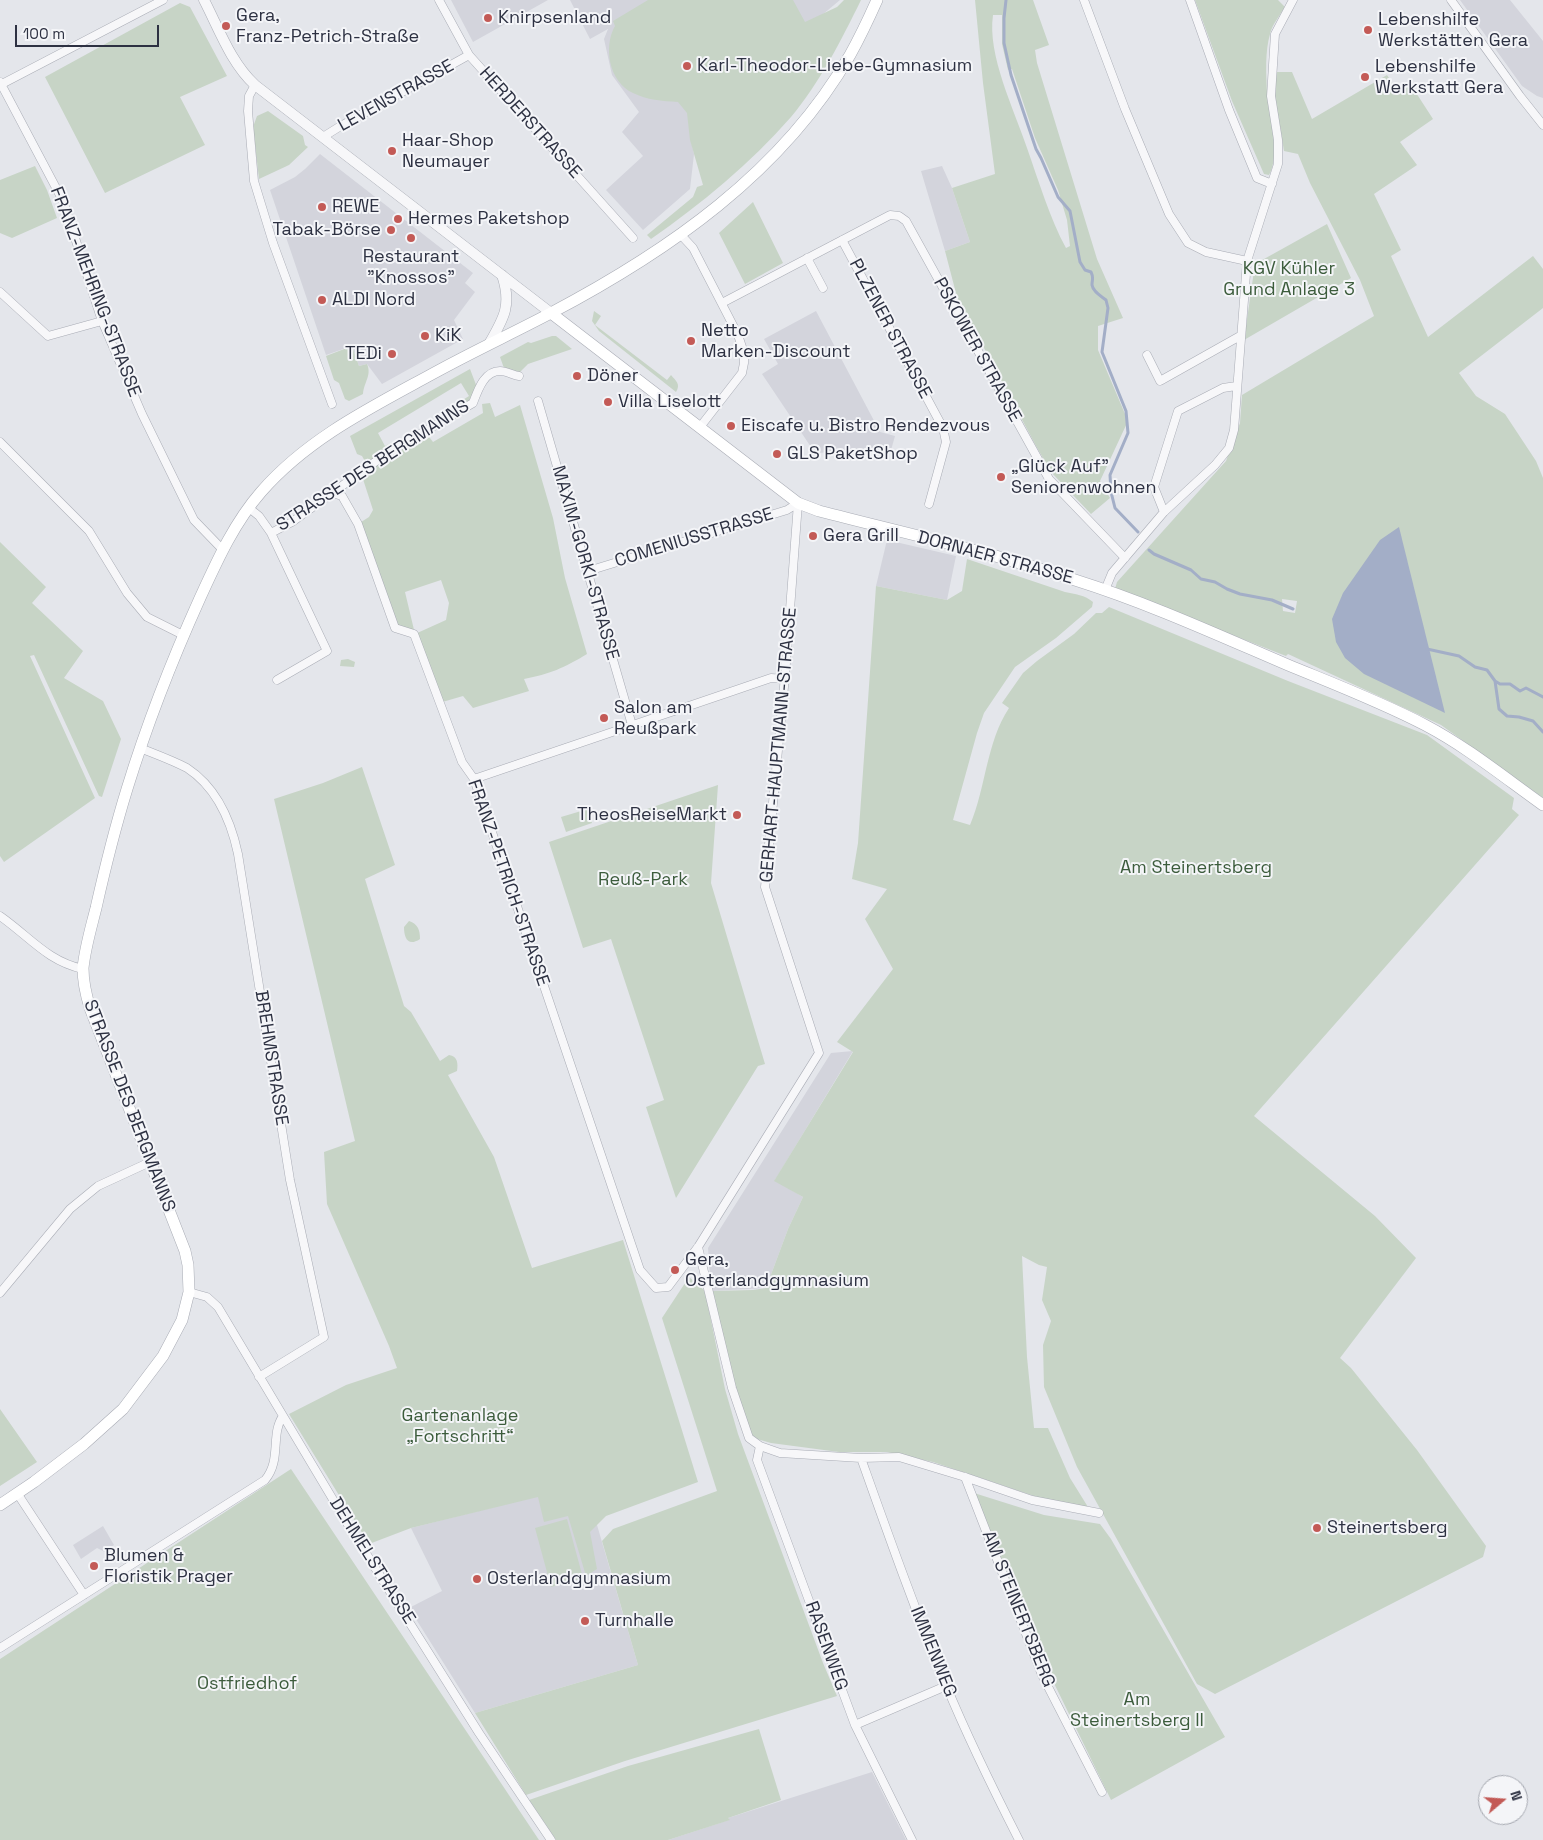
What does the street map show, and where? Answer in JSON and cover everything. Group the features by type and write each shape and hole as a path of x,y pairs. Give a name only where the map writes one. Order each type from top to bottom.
{"main road":[{"name":"STRASSE DES BERGMANNS","path":"0,1505 84,1444 123,1409 163,1356 182,1320 188,1292 188,1265 184,1250 90,1008 83,970 114,834 140,748 183,635 223,550 249,508 282,470 327,434 377,404 551,313 646,258 682,235 730,197 764,166 802,123 849,57 877,0"},
{"name":"DORNAER STRASSE","path":"551,313 798,503 819,511 965,549 1104,590 1370,698 1427,726 1469,752 1543,806"}],"street":[{"path":"0,84 163,0"},
{"name":"DORNAER STRASSE","path":"204,0 244,76 551,313"},
{"name":"HERDERSTRASSE","path":"439,0 469,55 634,238"},
{"path":"1084,0 1125,109 1169,214 1188,243 1206,252 1247,261"},
{"path":"1190,0 1229,110 1257,178 1272,184"},
{"path":"1104,590 1112,573 1164,512 1215,465 1229,448 1234,430 1247,261 1278,164 1278,140 1271,96 1275,34 1293,0"},
{"path":"1451,0 1520,96 1542,120"},
{"name":"LEVENSTRASSE","path":"323,138 339,127 469,55"},
{"name":"FRANZ-MEHRING-STRASSE","path":"0,84 64,201 102,321 142,414 194,520 223,550"},
{"path":"255,85 249,96 248,111 254,181 273,242 332,404"},
{"name":"PSKOWER STRASSE","path":"722,303 890,215 899,216 906,221 1049,480 1126,558"},
{"path":"682,235 690,245 722,303 738,335 744,353 742,373 700,427"},
{"name":"PLZENER STRASSE","path":"842,240 943,428 946,442 929,504"},
{"path":"807,258 823,288"},
{"path":"489,344 505,314 507,304 507,294 502,275"},
{"path":"0,292 48,336 102,321"},
{"path":"1147,355 1160,381 1240,336"},
{"name":"STRASSE DES BERGMANNS","path":"271,533 292,522 386,454 473,403 487,375 497,371 519,376"},
{"path":"1164,512 1154,487 1178,411 1222,388 1236,386"},
{"name":"MAXIM-GORKI-STRASSE","path":"538,401 632,725"},
{"path":"0,442 89,531 127,593 147,616 183,635"},
{"name":"FRANZ-PETRICH-STRASSE","path":"332,493 342,496 358,524 395,628 414,634 462,762 474,779 640,1270"},
{"name":"COMENIUSSTRASSE","path":"588,571 787,510 798,503"},
{"name":"GERHART-HAUPTMANN-STRASSE","path":"640,1270 656,1288 668,1287 698,1247 819,1053 765,888 785,680 798,503"},
{"name":"STRASSE DES BERGMANNS","path":"249,508 259,516 271,533 327,650 278,680"},
{"path":"474,779 771,678 785,680"},
{"name":"BREHMSTRASSE","path":"140,748 188,769 203,783 216,798 225,813 238,854 292,1190 324,1337 258,1377"},
{"path":"0,916 53,959 67,966 83,970"},
{"path":"0,1293 70,1209 98,1186 150,1162"},
{"path":"698,1247 732,1388 749,1438 760,1446 780,1453 861,1458 899,1457 965,1476 1032,1500 1099,1513"},
{"name":"DEHMELSTRASSE","path":"188,1292 207,1297 214,1302 350,1528 468,1716 551,1840"},
{"path":"0,1648 265,1480 271,1473 274,1465 278,1425 283,1416"},
{"name":"RASENWEG","path":"760,1446 757,1460 855,1724 912,1840"},
{"name":"IMMENWEG","path":"861,1458 899,1566 946,1686 1019,1840"},
{"name":"AM STEINERTSBERG","path":"965,1476 1042,1675 1102,1792"},
{"path":"17,1493 84,1595"},
{"path":"855,1724 946,1686"}],"shaded area":[{"name":"Knirpsenland","path":"451,0 548,0 473,42"},
{"name":"Karl-Theodor-Liebe-Gymnasium","path":"570,0 840,0 691,140 694,154 690,189 643,230 606,190 643,156 622,132 639,112 612,75 604,39 608,29 590,39"},
{"path":"1460,0 1510,0 1543,41 1543,98 1522,86"},
{"path":"320,154 473,273 465,283 475,292 454,320 463,339 382,384 367,364 359,366 352,346 326,355 270,190 295,177"},
{"path":"942,166 952,188 970,242 945,251 921,171"},
{"path":"816,311 880,432 895,436 891,450 815,453 762,374 778,364 764,339"},
{"path":"887,540 956,556 947,600 876,586"},
{"path":"853,1051 775,1180 803,1197 788,1229 766,1288 711,1291 708,1248 831,1053"},
{"path":"585,1484 638,1665 475,1713 409,1608 442,1591 411,1528"},
{"path":"103,1526 114,1545 105,1552 97,1548 81,1559 73,1545"},
{"path":"872,1772 906,1840 668,1840 729,1820 728,1818"}],"green space":[{"name":"Karl-Theodor-Liebe-Gymnasium","path":"648,0 793,0 805,22 837,7 844,0 861,0 820,76 791,117 742,167 688,212 651,239 647,235 693,197 697,187 703,185 690,140 687,113 678,102 660,101 644,97 625,88 618,81 610,63 609,44 615,26 613,21"},
{"path":"975,0 1033,0 1049,45 1035,50 1037,63 1097,259 1123,318 1098,326 1098,350 1128,421 1100,481 1110,498 1091,514 1051,472 1036,446 957,297 945,251 970,242 952,188 995,174 983,83","holes":["993,15 1002,15 1002,44 1008,70 1012,69 1035,138 1058,190 1067,220 1070,246 1066,248 1045,199 998,64 992,31"]},
{"path":"1195,0 1278,0 1285,7 1272,27 1267,48 1267,91 1274,146 1274,157 1269,175 1264,174 1232,101"},
{"path":"180,3 190,7 227,76 180,97 205,145 105,193 45,77"},
{"path":"1276,72 1292,72 1312,119 1387,75 1399,93 1411,85 1433,119 1400,142 1417,165 1374,194 1401,250 1391,256 1428,337 1533,256 1543,269 1543,308 1459,373 1476,396 1505,414 1536,461 1543,478 1543,798 1441,725 1288,654 1286,656 1115,589 1117,582 1226,461 1240,423 1242,395 1374,316 1360,280 1310,183 1298,154 1284,151 1275,97","holes":["1282,599 1297,601 1295,613 1283,611"]},
{"path":"268,111 303,136 305,145 308,147 289,165 259,179 253,127 257,116"},
{"path":"35,166 47,190 57,218 12,238 0,233 0,180"},
{"path":"753,202 783,263 745,284 719,233"},
{"name":"KGV Kühler Grund Anlage 3","path":"1327,224 1351,278 1244,340 1255,264"},
{"path":"594,311 601,316 595,325 667,380 671,375 678,385 676,392 599,331 592,321"},
{"path":"556,336 572,349 528,364 519,373 505,371 500,357 528,342 531,343"},
{"path":"352,346 359,366 367,364 369,372 363,394 349,401 345,399 339,383 334,380 326,356"},
{"path":"470,369 478,390 473,403 462,409 458,403 469,396 461,383 378,433 385,446 396,440 398,444 366,463 362,456 357,454 350,436"},
{"path":"490,403 495,417 520,405 553,518 565,578 587,654 557,670 524,679 529,691 473,708 463,696 439,703 414,634 395,628 358,524 369,517 373,510 361,473 427,434 433,442 483,413 482,404","holes":["441,580 449,603 446,620 415,634 405,592"]},
{"path":"0,542 46,587 32,603 83,651 64,678 103,701 121,739 102,797 99,796 34,655 30,656 95,798 4,862 0,856"},
{"name":"Am Steinertsberg","path":"967,559 1065,592 1083,596 1093,602 1092,607 1056,638 1015,667 984,713 953,820 970,825 980,796 995,736 1009,708 1002,703 1023,673 1074,634 1096,613 1102,613 1109,607 1288,681 1427,735 1514,798 1512,809 1519,815 1254,1116 1375,1216 1416,1258 1340,1358 1351,1368 1417,1450 1486,1546 1483,1557 1215,1694 1197,1684 1077,1467 1044,1387 1043,1345 1051,1321 1042,1300 1047,1267 1022,1256 1027,1357 1034,1428 1048,1428 1070,1478 1088,1507 1037,1497 933,1462 887,1452 839,1452 771,1443 757,1439 748,1432 734,1388 711,1291 766,1288 788,1229 803,1197 774,1181 853,1052 837,1042 893,969 865,919 887,889 852,879 858,843 876,586 947,600 962,591"},
{"path":"348,659 355,662 354,667 340,666 341,660"},
{"name":"Gartenanlage „Fortschritt“","path":"362,767 395,865 365,879 404,1006 411,1012 440,1061 449,1055 456,1059 457,1071 448,1075 494,1157 532,1268 623,1240 698,1482 606,1516 590,1532 597,1569 586,1576 568,1516 544,1522 538,1497 411,1528 369,1544 289,1414 346,1385 397,1368 327,1204 324,1152 355,1141 274,799 323,783"},
{"name":"Reuß-Park","path":"718,785 711,883 765,1064 758,1066 676,1198 646,1107 664,1100 611,939 583,948 549,842"},
{"path":"588,809 592,823 566,832 561,817"},
{"path":"409,921 415,924 419,930 420,939 412,942 407,940 405,935 404,927"},
{"path":"689,1277 705,1291 725,1389 738,1434 837,1696 625,1761 526,1795 475,1713 638,1665 602,1541 613,1529 717,1491 662,1318"},
{"path":"0,1409 37,1462 0,1486"},
{"name":"Ostfriedhof","path":"291,1469 539,1840 0,1840 0,1659"},
{"name":"Am Steinertsberg II","path":"974,1493 1044,1515 1100,1524 1111,1539 1225,1737 1111,1800 1050,1675"},
{"path":"567,1519 583,1578 551,1587 535,1528"},
{"path":"759,1729 781,1800 728,1818 730,1820 668,1840 556,1840 529,1800 628,1766"}],"water":[{"path":"1399,527 1445,713 1364,674 1345,658 1336,642 1332,619 1343,593 1380,540"}],"waterway":[{"path":"1006,0 1004,43 1011,75 1036,149 1058,197 1070,211 1080,262 1085,270 1091,272 1094,290 1106,300 1108,308 1102,352 1126,411 1128,433 1110,475 1111,492 1115,508 1138,532"},
{"path":"1149,550 1191,570 1201,579 1215,582 1240,594 1272,600 1293,609"},
{"path":"1427,649 1459,656 1475,667 1487,670 1495,681 1499,709 1507,716 1533,721 1543,732"},
{"path":"1495,681 1500,684 1510,684 1520,691 1526,688 1543,697"}],"place":[{"name":"Knirpsenland","path":"488,18"},
{"name":"Gera, Franz-Petrich-Straße","path":"226,26"},
{"name":"Lebenshilfe Werkstätten Gera","path":"1368,30"},
{"name":"Karl-Theodor-Liebe-Gymnasium","path":"687,66"},
{"name":"Lebenshilfe Werkstatt Gera","path":"1365,77"},
{"name":"Haar-Shop Neumayer","path":"392,151"},
{"name":"REWE","path":"322,207"},
{"name":"Hermes Paketshop","path":"398,219"},
{"name":"Tabak-Börse","path":"391,230"},
{"name":"Restaurant \"Knossos\"","path":"411,238"},
{"name":"ALDI Nord","path":"322,300"},
{"name":"KiK","path":"425,336"},
{"name":"Netto Marken-Discount","path":"691,341"},
{"name":"TEDi","path":"392,354"},
{"name":"Döner","path":"577,376"},
{"name":"Villa Liselott","path":"608,402"},
{"name":"Eiscafe u. Bistro Rendezvous","path":"731,426"},
{"name":"GLS PaketShop","path":"777,454"},
{"name":"„Glück Auf\" Seniorenwohnen","path":"1001,477"},
{"name":"Gera Grill","path":"813,536"},
{"name":"Salon am Reußpark","path":"604,718"},
{"name":"TheosReiseMarkt","path":"737,815"},
{"name":"Gera, Osterlandgymnasium","path":"675,1270"},
{"name":"Steinertsberg","path":"1317,1528"},
{"name":"Blumen & Floristik Prager","path":"94,1566"},
{"name":"Osterlandgymnasium","path":"477,1579"},
{"name":"Turnhalle","path":"585,1621"}]}
